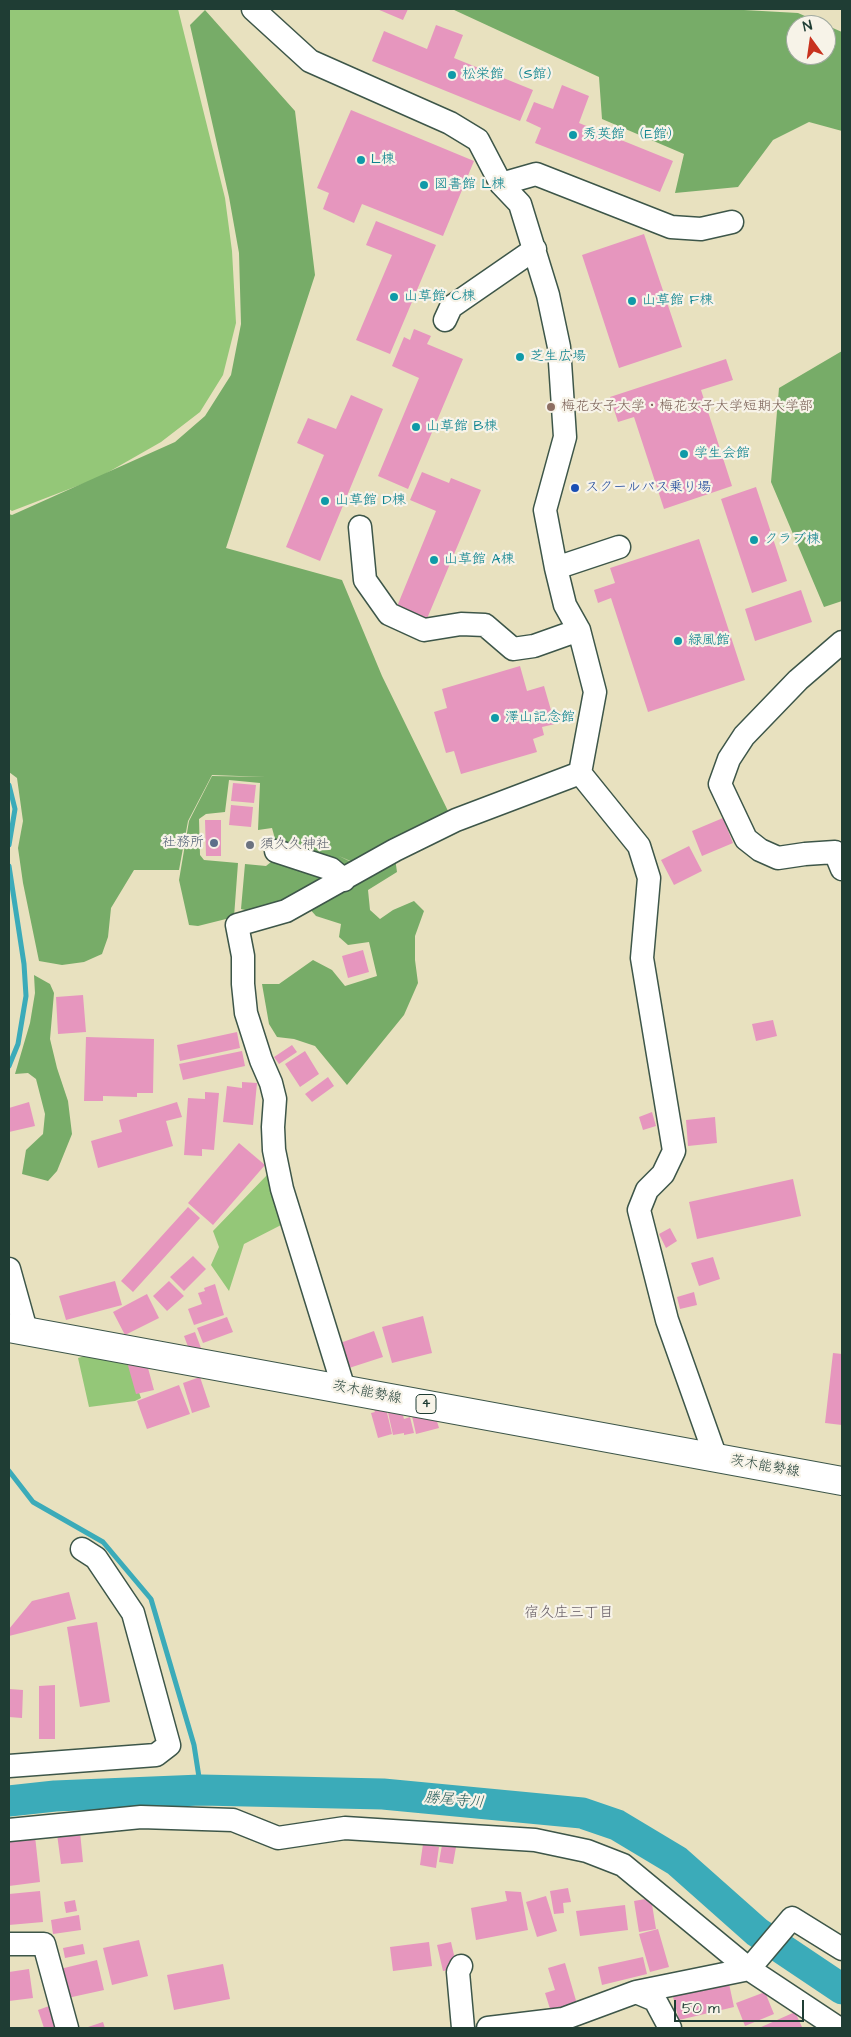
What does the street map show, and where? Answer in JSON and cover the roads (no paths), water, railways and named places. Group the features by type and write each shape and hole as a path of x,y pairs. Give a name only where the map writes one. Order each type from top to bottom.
{"main road":[{"name":"茨木能勢線","path":"17,1329 842,1480"}],"street":[{"path":"254,9 310,61 450,123 478,140 501,184 520,204 535,249 548,294 559,348 565,437 545,510 565,605 579,630 595,692 580,773 639,846 649,878 642,958 674,1151 663,1174 647,1190 639,1210 667,1320 716,1458"},
{"path":"501,184 536,174 672,227 701,229 732,222"},
{"path":"445,320 451,307 535,249"},
{"path":"360,527 365,580 388,614 424,630 461,624 485,626 513,649 534,646 579,630"},
{"path":"556,568 619,546"},
{"path":"842,642 798,680 744,736 729,759 720,784 746,839 760,850 778,858 835,852 842,869"},
{"path":"344,1389 282,1189 274,1150 275,1099 271,1082 261,1060 246,1013 243,956 237,924 286,911 395,850 456,820 580,773"},
{"path":"276,851 331,869 344,880"},
{"path":"9,1268 17,1329"},
{"path":"9,1766 156,1756 169,1745 133,1613 96,1558 82,1549"},
{"path":"9,1830 140,1817 233,1820 278,1838 345,1828 535,1840 587,1852 623,1865 749,1970 838,2028"},
{"path":"488,2028 563,2019 636,1992 749,1970 792,1918 842,1949"},
{"path":"9,1944 44,1944 67,2028"},
{"path":"460,1966 458,1972 463,2028"},
{"path":"636,1992 655,2000 670,2028"}],"waterway":[{"path":"9,785 15,809 9,845"},
{"path":"9,866 24,964 26,996 18,1044 9,1066"},
{"path":"9,1471 33,1502 103,1542 151,1599 194,1745 201,1790"},
{"name":"勝尾寺川","path":"9,1801 55,1796 201,1790 383,1794 582,1813 617,1825 677,1861 757,1932 842,1989"}],"place":[{"name":"松栄館 （S館）","path":"452,75"},
{"name":"秀英館 （E館）","path":"573,135"},
{"name":"L棟","path":"361,160"},
{"name":"図書館 L棟","path":"424,185"},
{"name":"山草館 C棟","path":"394,297"},
{"name":"山草館 F棟","path":"632,301"},
{"name":"芝生広場","path":"520,357"},
{"name":"梅花女子大学・梅花女子大学短期大学部","path":"551,407"},
{"name":"山草館 B棟","path":"416,427"},
{"name":"学生会館","path":"684,454"},
{"name":"スクールバス乗り場","path":"575,488"},
{"name":"山草館 D棟","path":"325,501"},
{"name":"クラブ棟","path":"754,540"},
{"name":"山草館 A棟","path":"434,560"},
{"name":"緑風館","path":"678,641"},
{"name":"澤山記念館","path":"495,718"},
{"name":"社務所","path":"214,843"},
{"name":"須久久神社","path":"250,845"}],"district":[{"name":"宿久庄三丁目","path":"569,1614"}]}
